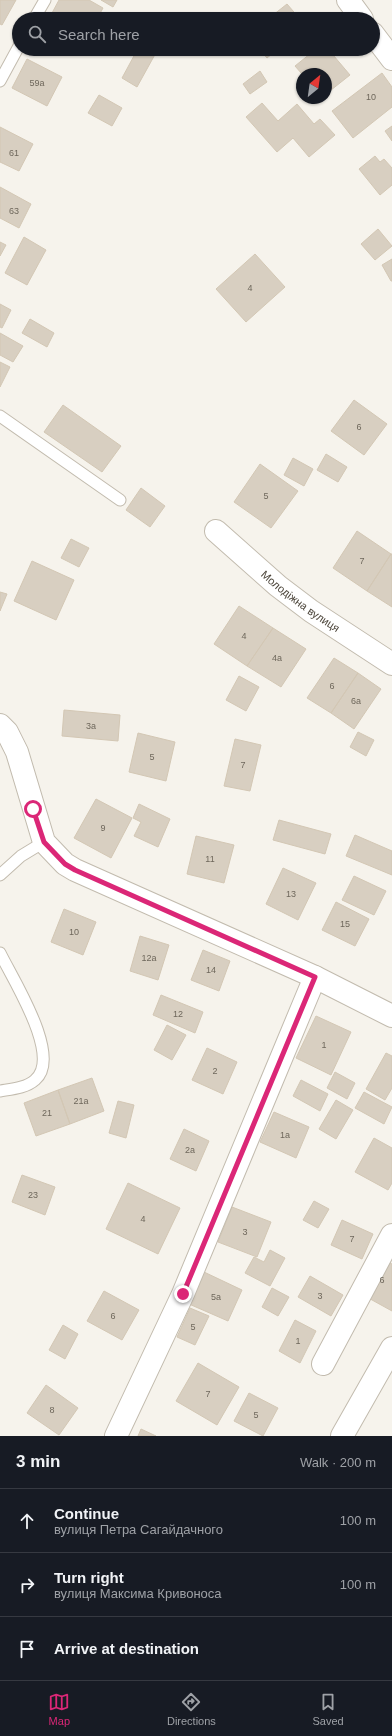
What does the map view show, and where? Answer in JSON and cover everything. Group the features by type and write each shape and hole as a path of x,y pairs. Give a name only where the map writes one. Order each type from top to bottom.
{"street":[{"path":"348,0 357,12"},
{"path":"380,43 392,59"},
{"name":"Молодіжна вулиця","path":"216,531 278,586 311,611 392,664"},
{"path":"0,725 7,732 17,752 44,842 65,864 75,870 315,977 392,1016"},
{"path":"116,1436 183,1294 315,977"},
{"path":"323,1364 392,1235"},
{"path":"342,1436 392,1348"}],"lane":[{"path":"38,12 45,0"},
{"path":"0,81 14,56"},
{"path":"0,416 120,500"},
{"path":"0,875 22,856 44,842"},
{"path":"0,953 32,1018 44,1051 43,1068 36,1080 19,1088 0,1091"}],"building":[{"path":"0,0 16,0 2,25 0,24"},
{"path":"59,0 89,0 103,8 101,12 53,12"},
{"path":"101,0 117,0 113,7"},
{"path":"287,4 294,12 277,12"},
{"path":"134,56 154,56 137,87 122,78"},
{"path":"307,56 334,56 350,75 332,89 332,68 297,68 295,66"},
{"path":"27,59 62,77 47,106 12,88"},
{"path":"260,71 267,82 250,94 243,84"},
{"path":"382,73 392,87 392,107 353,138 332,111"},
{"path":"99,95 122,108 112,126 88,113"},
{"path":"262,103 278,121 297,104 314,124 320,119 335,135 309,157 293,138 277,152 246,117"},
{"path":"392,126 392,141 385,131"},
{"path":"0,127 33,144 19,171 0,162"},
{"path":"375,156 380,162 384,159 392,168 392,185 380,195 359,169"},
{"path":"0,187 31,204 19,228 0,218"},
{"path":"378,229 392,246 375,260 361,244"},
{"path":"24,237 46,250 27,285 5,273"},
{"path":"0,242 6,245 0,256"},
{"path":"255,254 285,287 246,322 216,289"},
{"path":"392,259 392,281 391,281 382,265"},
{"path":"0,304 11,310 2,328 0,327"},
{"path":"30,319 54,333 47,347 22,333"},
{"path":"0,333 23,346 13,362 0,355"},
{"path":"0,362 10,367 0,387"},
{"path":"354,400 387,424 364,455 331,431"},
{"path":"63,405 121,446 102,472 44,432"},
{"path":"326,454 347,467 338,482 317,470"},
{"path":"293,458 313,469 304,486 284,475"},
{"path":"260,464 298,491 271,528 234,502"},
{"path":"141,488 165,506 150,527 126,510"},
{"path":"357,531 391,554 367,591 333,568"},
{"path":"71,539 89,548 79,567 61,558"},
{"path":"392,554 392,607 367,591"},
{"path":"32,561 74,580 56,620 14,601"},
{"path":"0,592 7,594 0,611"},
{"path":"239,606 273,628 247,666 214,644"},
{"path":"273,628 306,649 281,687 247,666"},
{"path":"334,658 358,673 331,713 307,698"},
{"path":"358,673 381,689 354,729 331,713"},
{"path":"239,676 259,687 246,711 226,700"},
{"path":"64,710 120,715 118,741 62,736"},
{"path":"358,732 374,740 366,756 350,747"},
{"path":"138,733 175,742 166,781 129,772"},
{"path":"235,739 261,745 250,791 224,786"},
{"path":"96,799 132,818 111,858 74,838"},
{"path":"139,804 170,819 158,847 134,836 141,822 133,818"},
{"path":"279,820 331,834 325,854 273,840"},
{"path":"355,835 392,851 392,875 346,856"},
{"path":"196,836 234,845 224,883 187,874"},
{"path":"283,868 316,883 298,920 266,904"},
{"path":"354,876 386,891 374,915 342,900"},
{"path":"336,902 369,919 355,946 322,930"},
{"path":"64,909 96,922 83,955 51,942"},
{"path":"140,936 169,945 158,980 130,971"},
{"path":"203,950 230,961 219,991 191,980"},
{"path":"161,995 203,1012 195,1033 153,1015"},
{"path":"316,1016 351,1032 331,1075 296,1058"},
{"path":"167,1025 186,1035 172,1060 154,1050"},
{"path":"207,1048 237,1062 223,1094 192,1080"},
{"path":"386,1053 392,1056 392,1088 385,1100 366,1089"},
{"path":"335,1072 355,1083 347,1099 327,1088"},
{"path":"92,1078 104,1111 70,1124 58,1090"},
{"path":"301,1080 328,1094 320,1111 293,1096"},
{"path":"58,1090 70,1124 36,1136 24,1103"},
{"path":"364,1092 392,1107 384,1124 355,1108"},
{"path":"336,1100 353,1110 336,1139 319,1129"},
{"path":"118,1101 134,1105 126,1138 109,1133"},
{"path":"274,1112 309,1127 296,1158 260,1142"},
{"path":"184,1129 209,1141 196,1171 170,1159"},
{"path":"374,1138 392,1148 392,1183 388,1190 355,1172"},
{"path":"22,1175 55,1187 45,1215 12,1202"},
{"path":"128,1183 180,1208 158,1254 106,1229"},
{"path":"314,1201 329,1209 318,1228 303,1220"},
{"path":"232,1207 271,1222 257,1257 218,1242"},
{"path":"342,1220 373,1234 362,1259 331,1245"},
{"path":"270,1250 285,1258 270,1286 245,1273 254,1257 264,1262"},
{"path":"382,1259 392,1264 392,1311 363,1295"},
{"path":"204,1272 242,1290 228,1321 189,1304"},
{"path":"310,1276 343,1295 331,1316 298,1297"},
{"path":"272,1288 289,1297 278,1316 262,1307"},
{"path":"104,1291 139,1310 122,1340 87,1321"},
{"path":"190,1308 209,1316 195,1345 177,1337"},
{"path":"295,1320 316,1331 300,1363 279,1351"},
{"path":"63,1325 78,1334 65,1359 49,1350"},
{"path":"198,1363 239,1387 217,1425 176,1401"},
{"path":"46,1385 78,1408 59,1435 27,1413"},
{"path":"249,1393 278,1408 263,1436 234,1421"},
{"path":"141,1429 156,1436 138,1436"}],"route":[{"path":"33,809 44,842 65,864 75,870 315,977 183,1294"}]}
